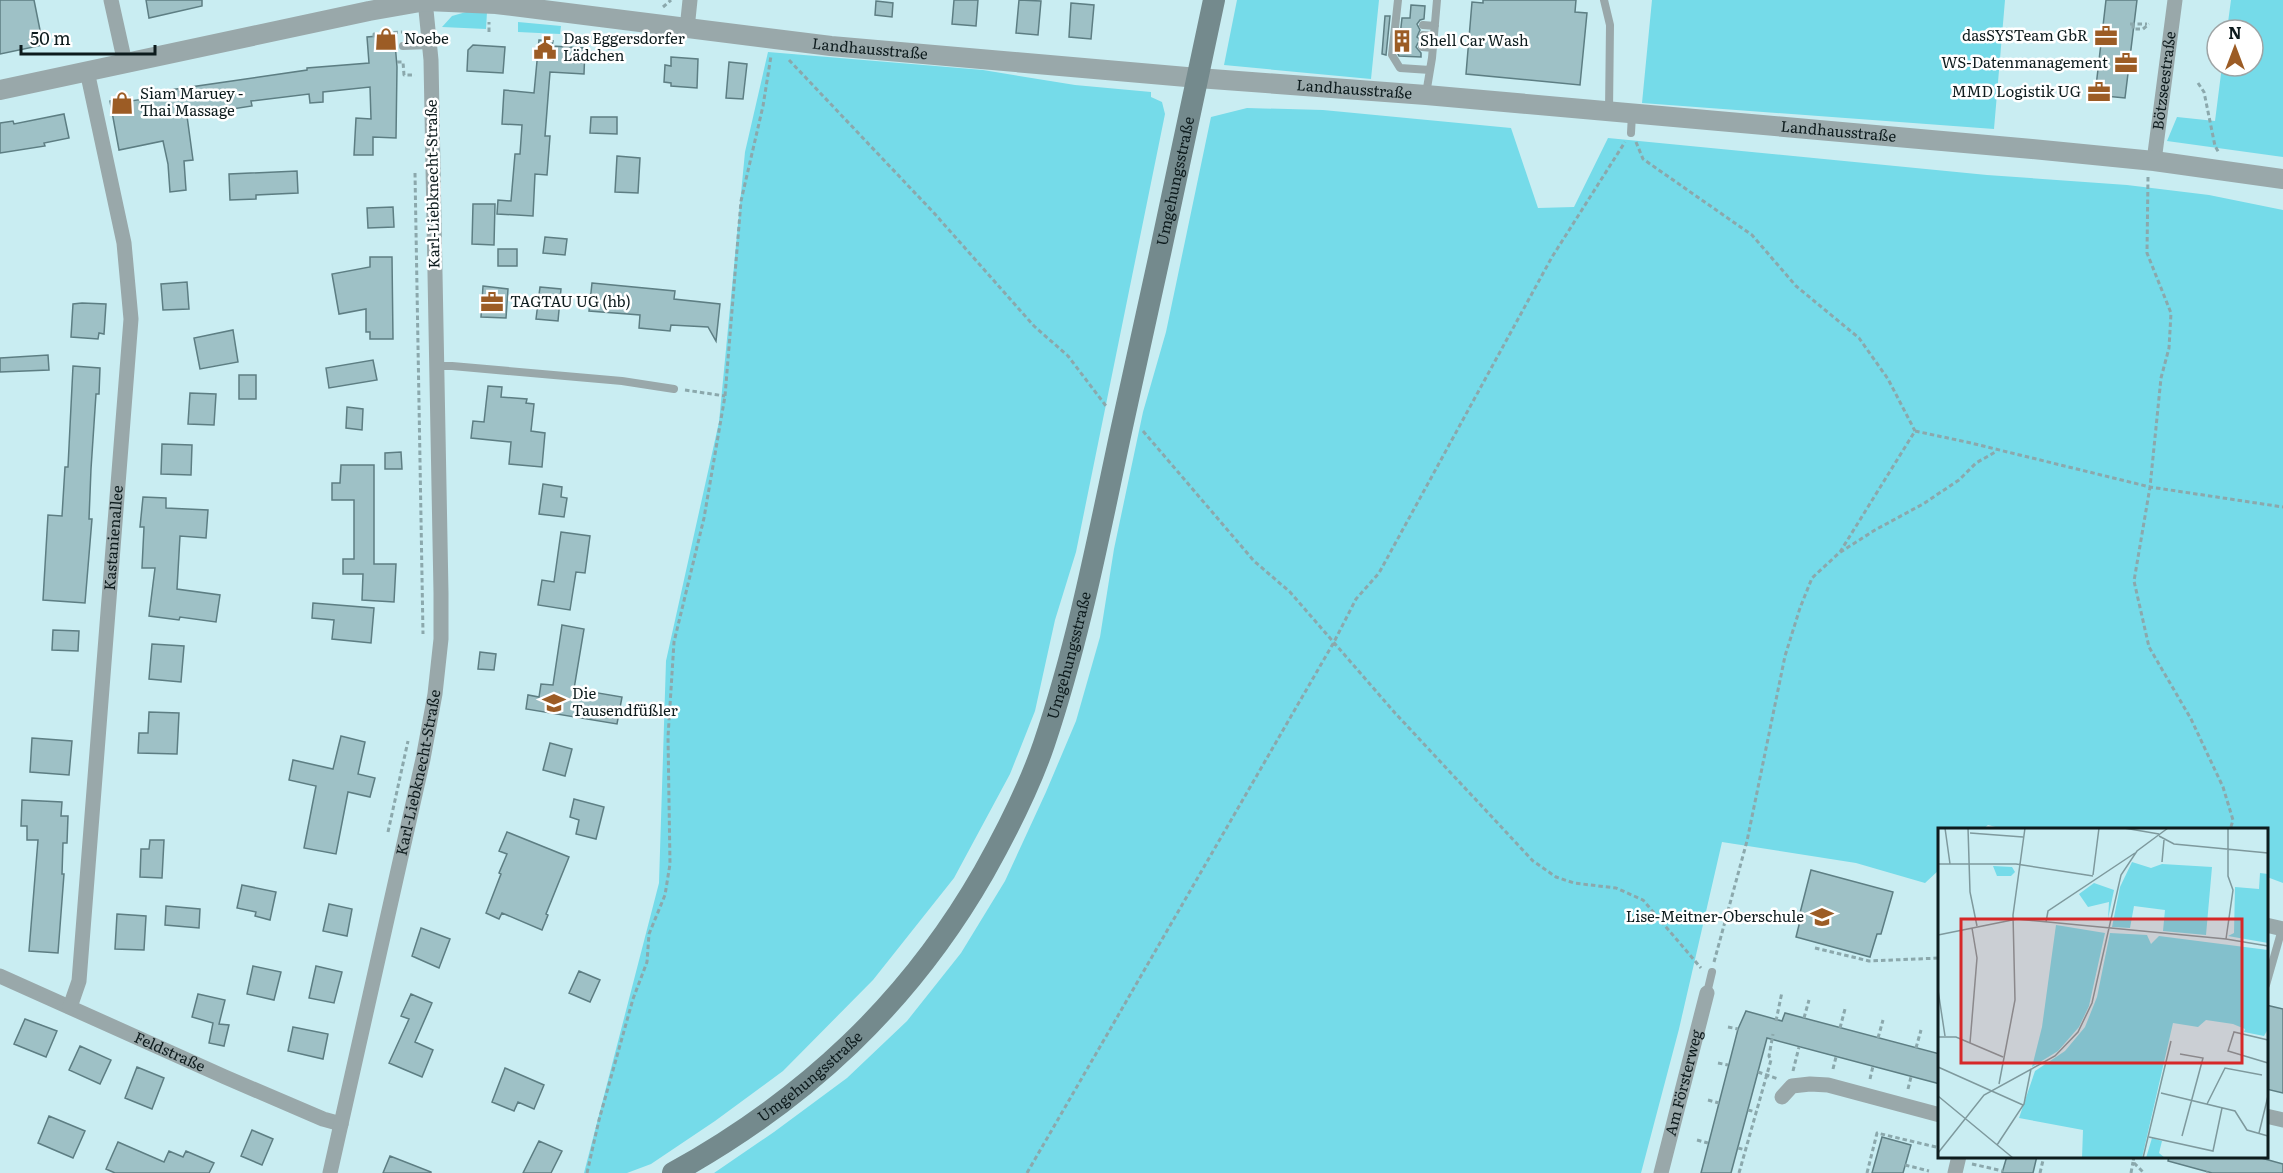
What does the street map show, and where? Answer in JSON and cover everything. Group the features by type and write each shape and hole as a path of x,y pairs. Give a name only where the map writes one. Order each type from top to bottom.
{"main road":[{"name":"Umgehungsstraße","path":"673,1173 761,1120 841,1054 883,1012 917,972 952,924 986,869 1020,804 1043,747 1080,618 1214,0"}],"street":[{"path":"111,0 125,63"},
{"path":"687,29 690,0"},
{"name":"Bötzseestraße","path":"2154,161 2175,0"},
{"name":"Landhausstraße","path":"0,90 369,11 426,1 496,4 831,46 1609,112 1632,123 2154,161 2283,179"},
{"name":"Karl-Liebknecht-Straße","path":"330,1173 423,759 440,664 441,593 435,366 423,45 426,1"},
{"name":"Kastanienallee","path":"70,1007 79,981 130,327 124,243 87,71"},
{"name":"Feldstraße","path":"0,976 322,1119 341,1124"},
{"name":"Am Försterweg","path":"1661,1173 1707,993"},
{"path":"1782,1097 1792,1086 1828,1085 1938,1114"},
{"path":"2268,1116 2283,1120"},
{"path":"1955,1173 1959,1158"}],"lane":[{"path":"1398,0 1392,55 1400,68 1430,70"},
{"path":"1426,95 1437,0"},
{"path":"1604,0 1610,25 1609,112"},
{"path":"1424,25 1435,26"},
{"path":"1423,35 1434,36"},
{"path":"403,46 423,45"},
{"path":"1422,47 1433,48"},
{"path":"435,366 622,381 675,389"},
{"path":"2268,975 2277,928"},
{"path":"1707,993 1712,972"}],"path":[{"path":"397,62 403,62 404,75 415,75 423,45"},
{"path":"587,1173 599,1120 633,999 647,962 649,934 665,895 670,864 668,737 675,642 704,519 725,396 741,201 763,106 772,51"},
{"path":"789,60 934,213 1034,326 1068,356 1106,405"},
{"path":"2198,83 2204,92 2215,146 2219,154"},
{"path":"1632,123 1643,159 1752,235 1796,286 1859,338 1888,379 1916,431 2150,487 2283,507"},
{"path":"1027,1173 1334,642 1356,599 1379,573 1552,257 1632,123"},
{"path":"415,167 423,635"},
{"path":"2148,180 2147,253 2171,313 2169,348 2161,378 2150,487 2134,581 2149,648 2191,719 2223,787 2233,820 2231,828"},
{"path":"675,389 725,396"},
{"path":"1839,554 1916,431"},
{"path":"1142,432 1152,440 1254,561 1290,592 1395,713 1533,861 1556,877 1574,883 1616,888 1632,893 1643,900 1701,968 1712,972 1747,841 1785,656 1812,578 1839,554 1875,530 1923,504 1959,480 1976,463 1997,451"},
{"path":"386,839 408,738"},
{"path":"1815,948 1869,961 1938,958"},
{"path":"1776,1021 1782,992"},
{"path":"1804,1018 1809,999"},
{"path":"1840,1028 1845,1009"},
{"path":"1878,1038 1883,1020"},
{"path":"1728,1027 1738,1029"},
{"path":"1916,1048 1921,1030"},
{"path":"1739,1173 1771,1060 1768,1056 1773,1034"},
{"path":"1835,1062 1836,1057"},
{"path":"1718,1063 1728,1065"},
{"path":"1872,1072 1873,1066"},
{"path":"1758,1072 1775,1077"},
{"path":"1910,1083 1911,1077"},
{"path":"1708,1100 1719,1103"},
{"path":"1748,1110 1756,1112"},
{"path":"1867,1173 1877,1133 1938,1148"},
{"path":"1698,1140 1708,1143"},
{"path":"1738,1148 1746,1150"},
{"path":"2040,1173 2044,1158"},
{"path":"2131,1173 2134,1158"},
{"path":"2133,1162 2144,1173"},
{"path":"1905,1165 1929,1172"},
{"path":"1984,1167 2003,1171"}],"shaded area":[{"path":"1237,0 1379,0 1371,79 1224,65"},
{"path":"1652,0 2005,0 1994,129 1642,103"},
{"path":"2231,0 2283,0 2283,157 2167,141 2177,117 2215,121 2220,78 2265,78 2265,18 2229,18"},
{"path":"466,12 487,12 486,29 442,27 452,16"},
{"path":"518,22 561,26 560,34 518,32"},
{"path":"768,52 983,70 1075,85 1151,92 1151,97 1162,102 1165,114 1076,552 1055,620 1035,711 1010,774 954,878 873,980 783,1071 651,1164 627,1173 584,1173 659,883 666,661 719,422 745,152"},
{"path":"1247,108 1323,110 1511,128 1538,208 1574,207 1608,138 1987,175 2127,185 2209,195 2283,210 2283,883 2268,877 2268,828 1999,828 1988,825 1984,828 1938,828 1938,871 1925,883 1856,863 1722,842 1679,1029 1641,1173 714,1173 847,1078 907,1021 961,953 1005,881 1076,721 1100,637 1114,549 1143,412 1166,332 1211,117"}],"building":[{"path":"0,0 34,0 43,45 0,54"},
{"path":"146,0 202,0 202,6 149,18"},
{"path":"954,0 978,0 976,26 952,24"},
{"path":"1019,0 1041,1 1038,35 1016,33"},
{"path":"1483,0 1576,0 1575,12 1587,13 1580,85 1466,74 1472,2 1483,3"},
{"path":"2106,0 2137,0 2125,98 2095,95"},
{"path":"876,1 893,3 892,17 875,15"},
{"path":"1071,3 1094,5 1091,39 1069,37"},
{"path":"1411,5 1425,6 1424,19 1417,24 1420,30 1417,37 1422,41 1416,47 1421,57 1399,56 1398,54 1402,18 1410,18"},
{"path":"1385,16 1390,16 1386,55 1382,54"},
{"path":"390,35 391,41 395,43 397,67 396,138 373,137 373,155 354,155 356,118 371,119 370,87 323,92 323,102 310,103 309,94 251,101 252,106 187,116 193,160 184,161 186,190 170,192 168,164 163,141 119,150 110,101 130,97 131,101 171,95 170,90 307,70 307,68 369,63 367,37"},
{"path":"539,40 553,41 552,46 585,48 584,74 550,72 545,136 550,136 547,175 535,174 533,216 497,214 498,200 511,201 515,154 520,154 522,125 502,124 504,90 534,93"},
{"path":"473,45 505,47 503,73 467,71 468,50"},
{"path":"671,57 698,59 697,88 671,86 671,83 664,82 665,65 671,66"},
{"path":"729,62 747,64 743,99 726,98"},
{"path":"64,114 69,138 44,143 45,146 0,153 0,123 13,121 14,124"},
{"path":"591,117 617,117 617,134 590,133"},
{"path":"617,156 640,158 638,193 615,192"},
{"path":"297,171 298,193 256,195 256,199 230,200 229,174"},
{"path":"473,204 495,204 494,245 472,244"},
{"path":"393,207 394,227 368,228 367,208"},
{"path":"545,237 567,239 565,255 543,253"},
{"path":"498,249 517,249 517,266 498,266"},
{"path":"370,257 392,257 393,339 370,339 370,332 366,332 366,309 339,314 332,274 370,267"},
{"path":"187,282 189,309 163,310 161,284"},
{"path":"592,283 675,291 674,299 720,304 716,341 708,327 671,325 670,331 639,328 640,315 589,311"},
{"path":"483,286 508,289 506,318 481,317"},
{"path":"540,287 561,289 558,321 536,319"},
{"path":"73,304 106,304 104,334 99,333 98,339 71,337"},
{"path":"233,330 238,362 200,369 194,338"},
{"path":"48,355 49,370 0,372 0,358"},
{"path":"373,360 377,380 329,388 326,368"},
{"path":"73,366 100,368 91,469 89,519 92,519 85,603 43,600 48,515 62,516 65,467 68,467"},
{"path":"239,375 256,375 256,399 239,399"},
{"path":"488,386 502,387 501,397 527,399 526,403 534,404 531,431 545,433 542,467 509,464 511,442 471,438 473,421 484,422"},
{"path":"190,393 216,394 214,425 188,424"},
{"path":"347,407 363,409 362,430 346,428"},
{"path":"162,444 192,445 191,475 161,474"},
{"path":"401,452 402,469 385,469 385,453"},
{"path":"341,465 374,465 374,564 396,564 394,602 362,600 363,574 343,574 343,559 354,559 354,500 332,500 332,483 340,483"},
{"path":"543,484 562,487 561,497 567,498 564,517 539,514"},
{"path":"143,497 166,498 166,508 208,510 206,538 180,536 177,589 220,595 216,622 149,616 155,568 142,568 144,527 140,527"},
{"path":"561,532 590,536 585,573 576,572 570,610 538,605 542,580 554,582"},
{"path":"313,603 374,608 371,643 332,639 334,620 312,618"},
{"path":"562,625 584,629 574,689 622,697 617,724 526,709 528,695 539,697 541,684 553,685"},
{"path":"53,630 79,631 78,651 52,650"},
{"path":"152,644 184,646 181,682 149,679"},
{"path":"480,652 496,654 494,670 478,669"},
{"path":"149,712 179,713 177,754 138,753 139,733 148,733"},
{"path":"341,736 365,742 358,774 375,778 370,797 348,792 336,854 304,848 316,786 289,780 293,760 333,769"},
{"path":"32,738 72,741 69,775 30,772"},
{"path":"550,743 572,749 565,776 543,770"},
{"path":"574,799 604,807 596,839 576,834 579,820 570,817"},
{"path":"22,800 62,802 61,816 68,816 67,843 63,843 62,874 64,874 58,953 29,951 38,840 27,840 27,826 21,826"},
{"path":"507,832 569,857 542,930 502,913 499,919 486,913 507,854 499,851"},
{"path":"150,840 164,840 162,878 140,877 141,849 149,849"},
{"path":"1811,870 1893,892 1881,934 1877,934 1870,957 1796,937"},
{"path":"242,885 276,892 270,920 255,916 256,912 237,908"},
{"path":"329,904 352,909 347,936 323,931"},
{"path":"166,906 200,909 199,928 165,925"},
{"path":"117,914 146,916 144,950 115,949"},
{"path":"421,928 450,939 439,968 412,956"},
{"path":"253,966 281,972 274,1000 247,994"},
{"path":"316,966 342,972 334,1003 309,998"},
{"path":"579,971 600,980 590,1002 569,993"},
{"path":"198,994 225,1000 219,1024 229,1025 224,1046 209,1043 213,1023 192,1017"},
{"path":"411,994 432,1003 415,1042 433,1050 422,1077 389,1063 409,1019 401,1016"},
{"path":"2268,1005 2283,1009 2283,1093 2268,1089"},
{"path":"1746,1011 1782,1021 1785,1013 1938,1053 1938,1083 1767,1038 1731,1173 1701,1173 1738,1029"},
{"path":"25,1019 57,1031 46,1057 14,1044"},
{"path":"293,1027 328,1034 323,1059 288,1051"},
{"path":"80,1046 111,1060 100,1084 69,1070"},
{"path":"137,1067 164,1078 152,1109 125,1098"},
{"path":"505,1068 544,1085 534,1109 518,1102 514,1111 492,1102"},
{"path":"49,1116 85,1131 73,1158 38,1143"},
{"path":"252,1130 273,1139 262,1165 241,1156"},
{"path":"1882,1137 1911,1145 1903,1173 1872,1173"},
{"path":"539,1141 562,1151 551,1173 523,1173"},
{"path":"118,1142 164,1162 169,1151 183,1157 186,1151 214,1163 209,1173 115,1173 106,1169"},
{"path":"390,1156 431,1172 431,1173 383,1173"},
{"path":"2006,1158 2037,1158 2033,1173 2002,1173"},
{"path":"2169,1158 2261,1158 2283,1164 2283,1173 2212,1173 2168,1161"}],"place":[{"name":"dasSYSTeam GbR","path":"2106,36"},
{"name":"Noebe","path":"386,39"},
{"name":"Shell Car Wash","path":"1402,41"},
{"name":"Das Eggersdorfer Lädchen","path":"545,48"},
{"name":"WS-Datenmanagement","path":"2126,63"},
{"name":"MMD Logistik UG","path":"2099,92"},
{"name":"Siam Maruey - Thai Massage","path":"122,103"},
{"name":"TAGTAU UG (hb)","path":"492,302"},
{"name":"Die Tausendfüßler","path":"554,703"},
{"name":"Lise-Meitner-Oberschule","path":"1822,917"}]}
